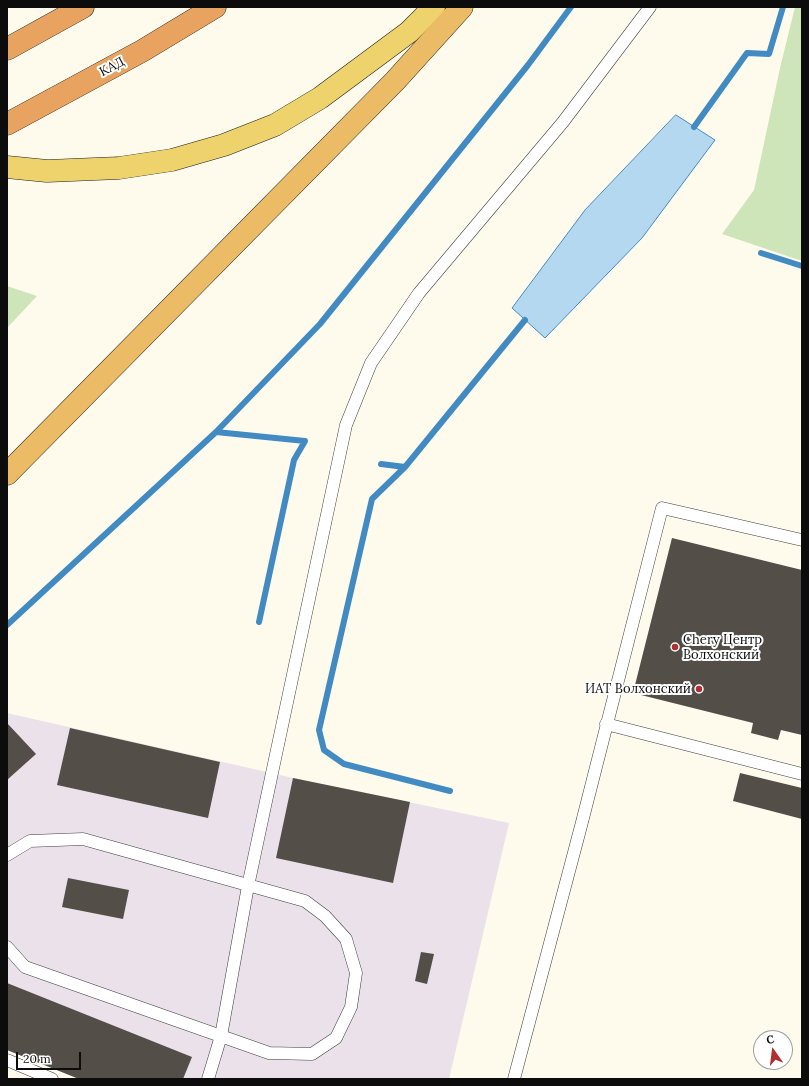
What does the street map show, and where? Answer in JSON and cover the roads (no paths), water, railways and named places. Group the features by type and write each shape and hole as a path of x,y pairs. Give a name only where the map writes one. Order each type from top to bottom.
{"highway":[{"path":"7,49 83,7"},
{"name":"КАД","path":"7,124 142,51 215,7"},
{"path":"7,474 395,81 462,7"}],"main road":[{"path":"7,168 47,171 119,168 172,160 224,145 275,125 320,98 409,32 434,7"}],"lane":[{"path":"208,1079 221,1036 248,886 346,425 371,363 419,293 563,122 650,7"},
{"path":"514,1079 581,826 662,508 802,540"},
{"path":"606,724 802,774"},
{"path":"7,855 30,841 83,839 305,901 325,916 346,939 356,973 351,1007 336,1038 312,1054 269,1053 25,967 7,947"},
{"path":"7,1060 52,1079"}],"water":[{"path":"676,115 715,140 642,238 545,338 512,308 585,210"}],"waterway":[{"path":"7,625 216,432 320,324 528,65 571,7"},
{"path":"694,127 747,53 769,54 783,7"},
{"path":"761,253 802,266"},
{"path":"381,464 405,467 525,320"},
{"path":"216,432 305,441 294,460 259,622"},
{"path":"405,467 372,499 319,730 324,750 344,764 450,791"}],"place":[{"name":"Chery Центр Волхонский","path":"675,647"},
{"name":"ИАТ Волхонский","path":"699,689"}]}
